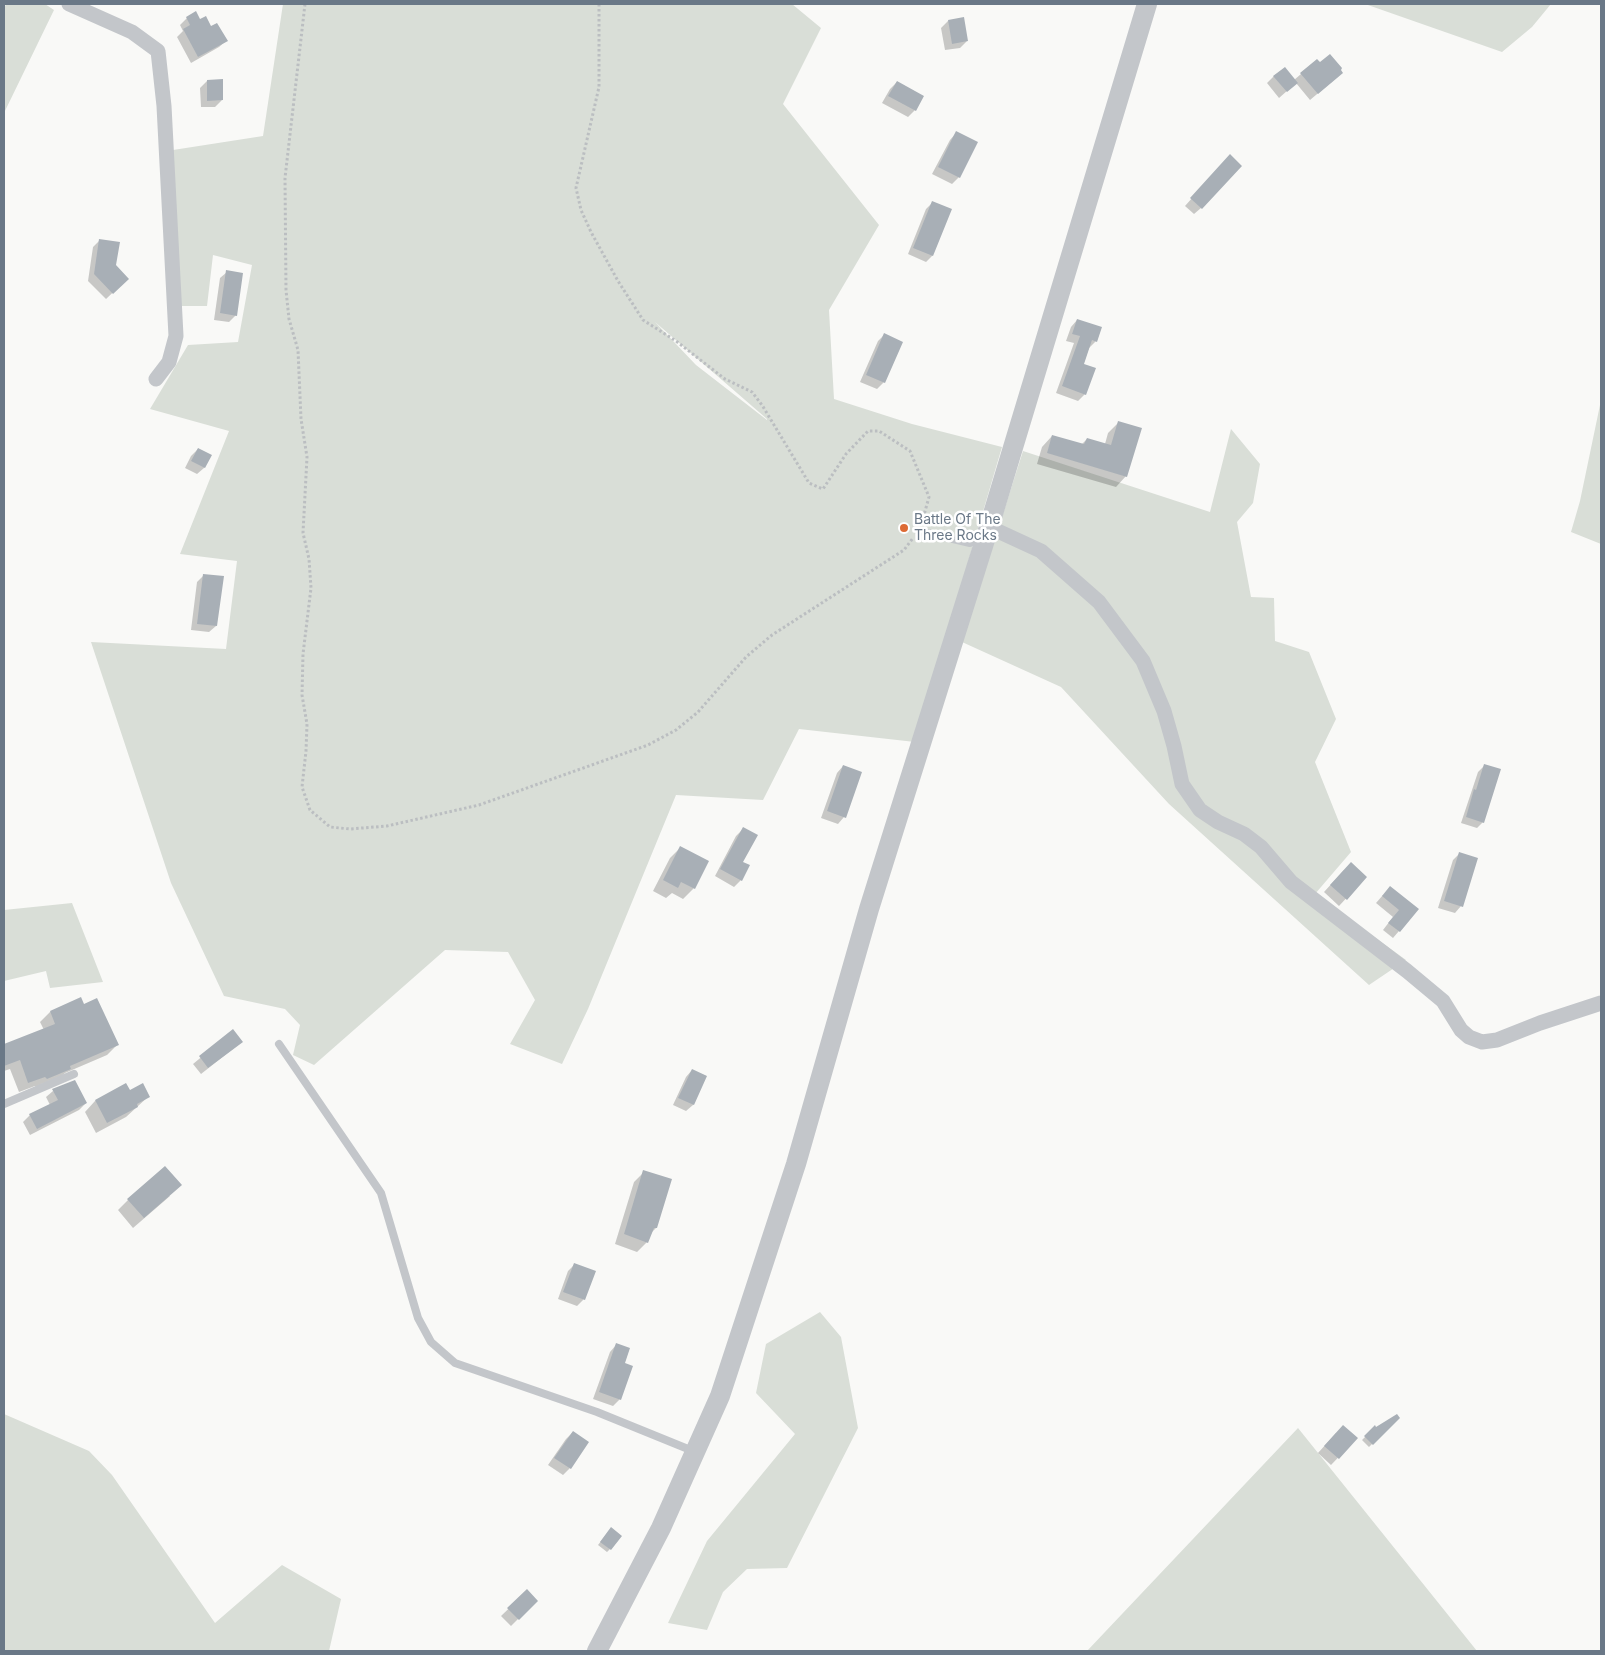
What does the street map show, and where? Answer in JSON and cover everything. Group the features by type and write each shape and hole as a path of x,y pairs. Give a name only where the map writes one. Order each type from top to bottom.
{"street":[{"path":"69,4 132,32 158,51 164,106 176,336 170,362 156,379"},
{"path":"597,1651 661,1528 720,1396 796,1164 869,909 989,527 1147,4"},
{"path":"989,527 1040,551 1048,557 1099,602 1143,660 1164,711 1182,784 1200,810 1218,822 1244,834 1261,847 1291,882 1443,1001 1461,1030 1469,1037 1482,1042 1497,1040 1540,1023 1601,1003"}],"lane":[{"path":"919,531 970,543 989,527"},
{"path":"279,1044 381,1193 418,1318 431,1342 455,1363 596,1412 695,1452"},
{"path":"4,1104 74,1074"}],"path":[{"path":"305,4 285,187 286,290 289,319 298,350 301,419 307,457 303,533 309,559 311,588 303,654 302,695 307,724 302,787 310,810 330,827 350,829 387,826 478,806 648,744 676,730 698,712 746,657 772,635 904,550 919,531 929,497 910,451 880,431 868,431 846,454 823,489 809,483 762,405 752,392 725,379 676,341 643,320 618,281 587,225 576,188 599,87 599,4"}],"shaded area":[{"path":"6,4 45,4 54,10 4,113 4,9"},
{"path":"283,4 792,4 821,28 783,104 879,225 829,310 834,399 912,424 1002,447 915,742 799,729 763,800 676,795 588,1009 562,1064 510,1044 535,1000 508,952 445,950 314,1065 293,1055 300,1025 285,1009 224,996 171,883 91,642 226,649 237,561 180,554 229,431 150,409 188,345 238,342 252,265 213,255 207,306 179,306 173,150 263,136","holes":["655,322 767,419 696,365"]},
{"path":"1365,4 1551,4 1532,27 1502,52"},
{"path":"1600,405 1601,544 1571,532 1580,501"},
{"path":"1231,429 1260,464 1253,503 1237,522 1251,597 1274,598 1275,641 1309,652 1336,719 1315,762 1351,852 1315,894 1406,960 1369,985 1169,804 1061,687 962,642 1023,451 1210,512"},
{"path":"72,903 103,982 50,988 46,971 4,981 4,910"},
{"path":"820,1312 841,1337 858,1428 787,1568 747,1569 723,1592 707,1630 668,1623 707,1541 795,1434 756,1393 766,1344"},
{"path":"4,1414 89,1451 112,1475 215,1623 282,1565 341,1599 329,1651 4,1651"},
{"path":"1298,1428 1477,1651 1087,1651"}],"building":[{"path":"196,11 200,19 206,16 211,26 217,23 228,41 198,57 183,29 190,25 186,17"},
{"path":"964,17 968,41 952,44 948,20"},
{"path":"1330,54 1342,68 1343,73 1318,94 1300,73 1317,59 1320,62"},
{"path":"1285,67 1298,83 1287,92 1273,76"},
{"path":"223,79 223,100 207,101 207,80"},
{"path":"897,81 924,96 916,111 888,96"},
{"path":"956,131 978,142 960,178 938,167"},
{"path":"1230,154 1242,166 1202,209 1190,198"},
{"path":"932,201 952,209 933,256 913,248"},
{"path":"99,239 120,242 116,265 129,279 113,294 94,274"},
{"path":"226,270 243,273 237,316 220,313"},
{"path":"1077,319 1102,327 1097,342 1092,340 1084,364 1096,368 1086,395 1062,386 1080,336 1072,334"},
{"path":"884,333 903,342 885,383 866,375"},
{"path":"1118,421 1142,428 1127,477 1047,453 1052,435 1084,444 1087,438 1111,445"},
{"path":"198,448 212,455 205,468 191,461"},
{"path":"203,574 224,576 217,626 197,624"},
{"path":"1484,764 1501,769 1484,823 1466,817"},
{"path":"843,765 862,772 846,818 827,811"},
{"path":"743,827 758,835 743,862 750,865 742,881 720,869"},
{"path":"680,846 709,861 695,889 681,882 678,888 663,880"},
{"path":"1459,852 1478,858 1463,907 1444,901"},
{"path":"1351,862 1367,877 1347,900 1330,885"},
{"path":"1390,886 1419,909 1400,932 1388,923 1399,910 1382,896"},
{"path":"81,997 84,1004 97,998 119,1045 70,1066 71,1069 47,1079 45,1077 28,1083 20,1060 4,1066 4,1044 55,1024 50,1011"},
{"path":"233,1029 243,1042 208,1068 199,1056"},
{"path":"692,1069 707,1076 694,1105 678,1098"},
{"path":"75,1080 87,1103 37,1129 29,1114 58,1100 52,1089"},
{"path":"126,1083 130,1090 143,1083 150,1097 137,1104 138,1107 107,1123 95,1100"},
{"path":"165,1166 182,1185 144,1218 127,1199"},
{"path":"643,1170 672,1179 657,1228 654,1228 648,1243 624,1234"},
{"path":"574,1263 596,1271 585,1300 563,1292"},
{"path":"616,1343 630,1348 625,1363 633,1366 621,1400 599,1392"},
{"path":"1397,1414 1400,1418 1373,1445 1364,1436 1375,1425 1376,1427"},
{"path":"1343,1425 1358,1438 1339,1459 1324,1446"},
{"path":"573,1431 589,1442 571,1469 554,1458"},
{"path":"611,1527 622,1536 611,1550 600,1542"},
{"path":"527,1589 538,1601 519,1620 507,1608"}],"place":[{"name":"Battle Of The Three Rocks","path":"904,528"}]}
